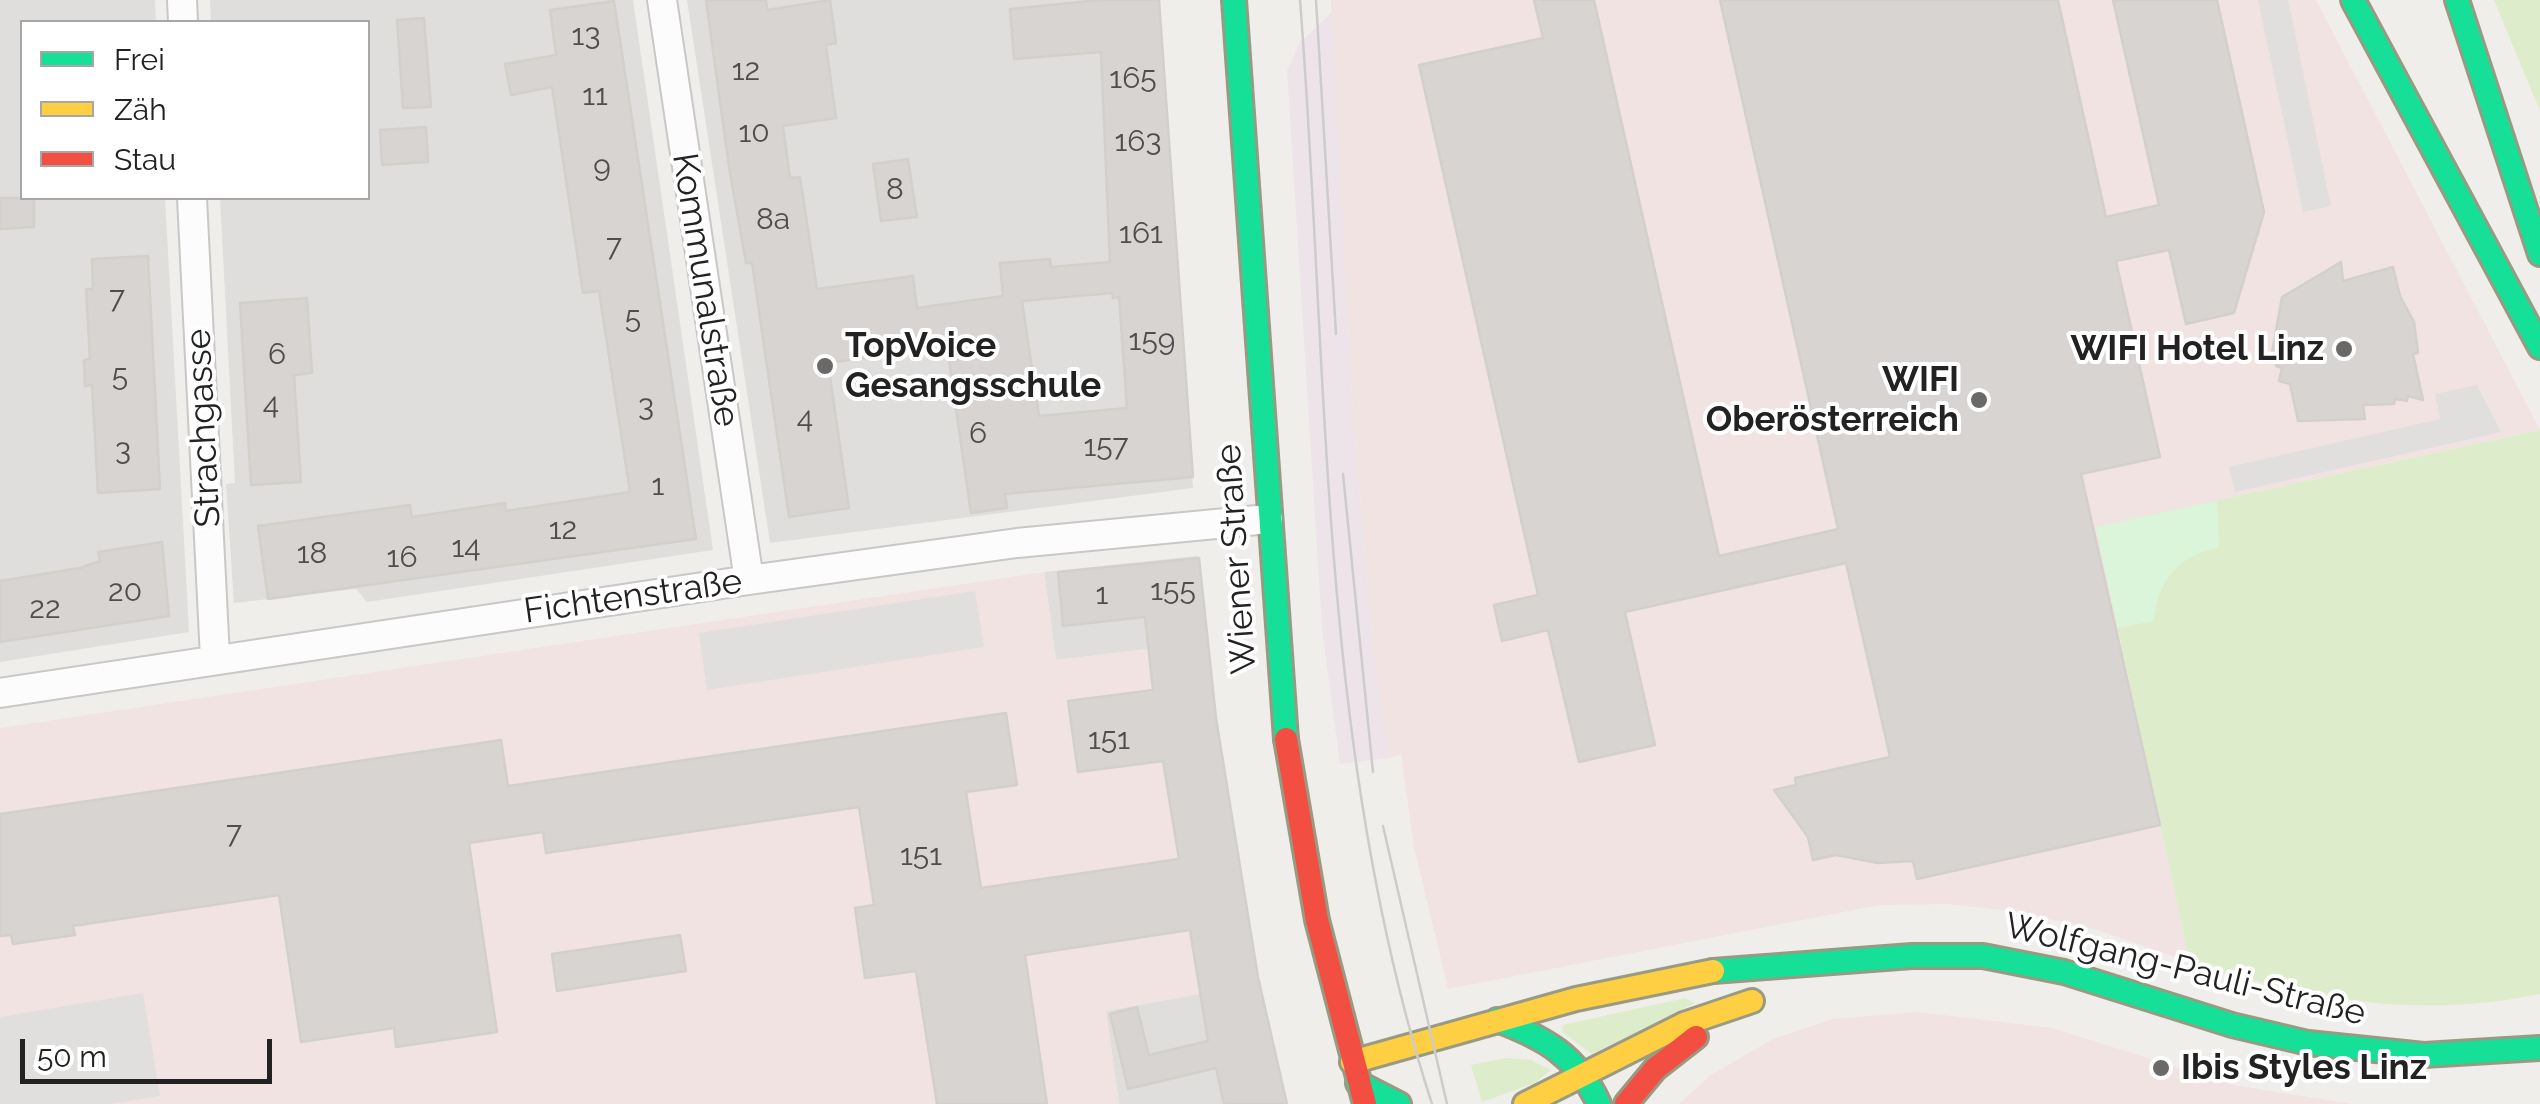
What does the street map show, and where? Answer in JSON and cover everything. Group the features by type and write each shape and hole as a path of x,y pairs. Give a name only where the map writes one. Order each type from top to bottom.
{"main road":[{"name":"Wiener Straße","path":"1234,0 1286,746 1317,920 1358,1083"},
{"path":"2352,0 2540,347"},
{"path":"2456,0 2540,254"},
{"name":"Wolfgang-Pauli-Straße","path":"1358,1083 1496,1020 1708,972 1814,966 1906,953 2004,958 2103,983 2232,1025 2342,1049 2452,1055 2540,1048"},
{"name":"Wolfgang-Pauli-Straße","path":"1626,1104 1655,1069 1752,1001 1814,966"},
{"name":"Wolfgang-Pauli-Straße","path":"1525,1104 1684,1024 1752,1001"},
{"path":"1496,1020 1550,1040 1570,1054 1599,1104"},
{"path":"1358,1083 1399,1104"}],"street":[{"name":"Kommunalstraße","path":"662,0 748,580"},
{"name":"Strachgasse","path":"192,200 216,658"},
{"name":"Fichtenstraße","path":"0,693 748,580 1036,541 1268,518"}],"shaded area":[{"path":"0,0 155,0 156,20 20,20 20,200 165,200 189,632 0,662"},
{"path":"210,0 633,0 713,550 367,602 356,589 234,603 226,484 235,483 220,200 370,200 370,20 211,20"},
{"path":"687,0 1159,0 1193,488 770,543"},
{"name":"WIFI Oberösterreich","path":"1331,0 2316,0 2540,430 2096,527 2190,962 2097,930 2020,912 1948,904 1879,905 1448,989 1414,847 1401,755 1389,758 1374,655 1353,416"},
{"path":"2258,0 2288,0 2331,206 2303,212"},
{"path":"1332,12 1353,416 1374,655 1389,758 1340,764 1322,629 1287,71 1299,44"},
{"path":"2477,385 2501,432 2235,492 2229,467 2440,419 2435,394"},
{"path":"1198,556 1206,642 1056,660 1044,572"},
{"path":"1044,572 1056,660 1206,642 1253,984 1106,1011 1119,1104 0,1104 0,728"},
{"path":"975,591 984,647 707,690 699,633"},
{"path":"1253,984 1284,1104 1119,1104 1106,1011"},
{"path":"143,993 160,1096 110,1104 0,1104 0,1017"},
{"path":"1917,1012 2052,1028 2233,1085 2352,1104 1679,1104 1711,1075 1773,1039 1833,1019"}],"green space":[{"path":"2494,0 2540,0 2540,111"},
{"path":"2540,430 2540,994 2449,1005 2363,1002 2278,986 2190,962 2096,527"},
{"path":"2217,501 2219,548 2193,556 2173,572 2160,594 2154,621 2118,628 2096,527"},
{"path":"1685,998 1695,1003 1592,1054 1562,1032 1563,1025"},
{"path":"1506,1058 1531,1060 1551,1070 1535,1083 1482,1102 1471,1065"}],"building":[{"path":"706,0 766,0 767,10 830,0 836,43 826,45 836,118 783,126 790,178 800,177 817,289 913,276 917,308 1003,296 1000,263 1050,259 1051,267 1110,262 1101,52 1014,59 1010,9 1100,0 1159,0 1193,477 1005,494 1007,508 971,513 947,346 828,363 849,508 789,517 752,263 746,263","holes":["1112,293 1113,298 1119,297 1127,408 1039,416 1022,301"]},
{"name":"WIFI Oberösterreich","path":"1534,0 1594,0 1719,556 1838,529 1720,0 2058,0 2106,217 2159,205 2113,0 2217,0 2264,212 2234,313 2186,324 2169,250 2116,261 2160,457 2081,474 2160,825 1917,879 1913,861 1878,863 1836,855 1813,860 1808,837 1774,790 1796,785 1795,778 1890,757 1846,563 1625,612 1655,745 1579,762 1548,630 1502,641 1498,624 1494,605 1538,595 1419,65 1543,38"},
{"path":"614,1 696,539 268,599 258,526 410,505 412,517 505,503 506,511 630,492 599,291 583,293 552,87 511,95 505,64 556,55 550,10"},
{"path":"424,18 431,107 403,108 397,20"},
{"path":"426,127 428,162 382,165 380,130"},
{"path":"908,159 917,217 881,221 873,164"},
{"path":"0,198 34,200 34,227 0,229"},
{"path":"148,256 160,489 98,493 92,385 85,386 84,360 90,359 86,289 93,289 92,259"},
{"path":"2341,262 2343,281 2393,267 2400,296 2414,322 2418,353 2413,354 2423,400 2408,396 2407,401 2395,399 2394,404 2363,405 2365,419 2298,421 2290,384 2279,381 2282,368 2276,366 2278,354 2272,353 2282,297"},
{"path":"307,298 312,373 294,375 301,482 251,485 240,303"},
{"path":"162,542 169,616 0,642 0,581 80,568 100,561 98,552"},
{"path":"1199,558 1216,718 1258,977 1287,1104 1224,1104 1216,1068 1128,1089 1110,1014 1137,1007 1149,1055 1208,1041 1190,930 1025,955 1047,1104 937,1104 916,971 865,978 855,908 874,905 859,807 546,853 543,832 469,843 497,1032 396,1047 394,1028 301,1042 279,895 73,926 75,935 13,944 11,935 0,936 0,814 501,740 508,786 1006,713 1017,785 966,792 981,888 1179,859 1163,761 1078,772 1068,701 1153,690 1145,617 1063,626 1058,572"},
{"path":"680,935 686,971 557,991 552,954"}],"tram line":[{"path":"1300,0 1324,417 1347,696 1367,833 1394,970 1432,1104"},
{"path":"1316,0 1336,334"},
{"path":"1343,474 1373,772"},
{"path":"1383,826 1447,1104"}],"traffic: fast":[{"path":"1234,0 1286,739"},
{"path":"2353,0 2540,347"},
{"path":"2457,0 2540,254"},
{"path":"1713,971 1912,956 1983,956 2064,972 2232,1025 2308,1043 2424,1055 2540,1048"},
{"path":"1497,1020 1558,1051 1581,1073 1599,1104"},
{"path":"1358,1083 1399,1104"}],"traffic: slow":[{"path":"1352,1062 1576,999 1713,971"},
{"path":"1525,1104 1684,1024 1752,1001"}],"traffic: jam":[{"path":"1286,739 1317,920 1365,1104"},
{"path":"1626,1104 1655,1069 1696,1037"}],"place":[{"name":"WIFI Hotel Linz","path":"2344,349"},
{"name":"TopVoice Gesangsschule","path":"825,366"},
{"name":"WIFI Oberösterreich","path":"1979,400"},
{"name":"Ibis Styles Linz","path":"2161,1068"}]}
